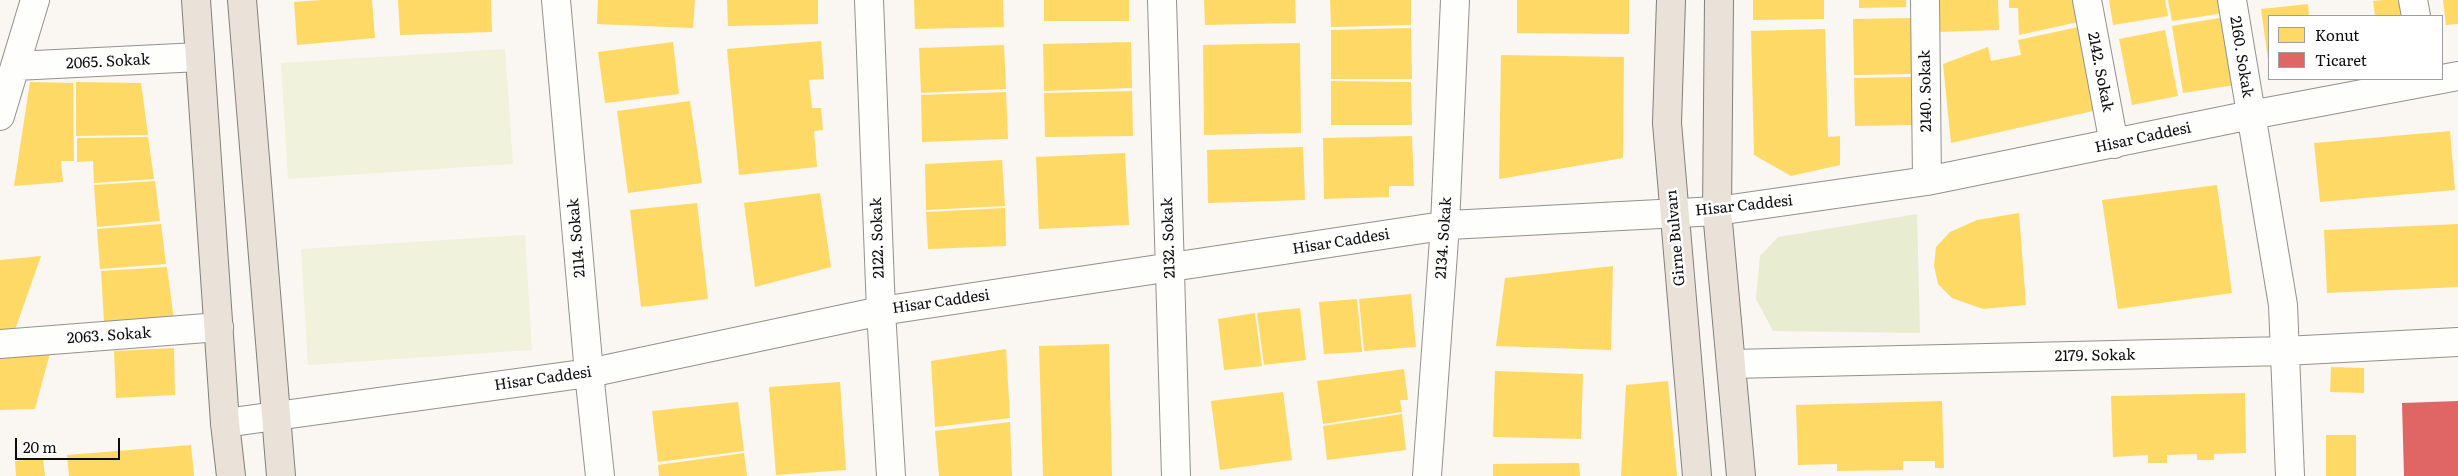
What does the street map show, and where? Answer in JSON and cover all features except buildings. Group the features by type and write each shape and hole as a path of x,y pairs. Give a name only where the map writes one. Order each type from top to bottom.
{"main road":[{"path":"196,0 225,423 231,476"},
{"path":"242,0 281,476"},
{"name":"Girne Bulvarı","path":"1671,0 1667,122 1697,476"},
{"path":"1719,0 1717,211 1732,364 1740,476"}],"street":[{"path":"0,116 35,0"},
{"name":"2114. Sokak","path":"556,0 600,476"},
{"name":"2122. Sokak","path":"869,0 881,311 891,476"},
{"name":"2132. Sokak","path":"1162,0 1176,476"},
{"name":"2134. Sokak","path":"1427,476 1445,225 1455,0"},
{"name":"2140. Sokak","path":"1925,0 1928,181"},
{"name":"2142. Sokak","path":"2087,0 2114,144"},
{"name":"2160. Sokak","path":"2232,0 2283,305 2290,476"},
{"path":"2413,0 2416,15"},
{"name":"2065. Sokak","path":"15,66 200,58"},
{"name":"Hisar Caddesi","path":"2443,78 2458,76"},
{"name":"Hisar Caddesi","path":"225,423 589,373 881,311 1445,225 1717,211 1928,181 2425,80"},
{"name":"2063. Sokak","path":"0,344 219,327"},
{"name":"2179. Sokak","path":"1732,364 2285,351 2458,342"}],"green space":[{"path":"505,49 513,164 288,179 281,63"},
{"path":"1917,214 1920,333 1773,331 1756,299 1760,256 1778,237"},
{"path":"525,235 532,350 308,365 301,249"}]}
